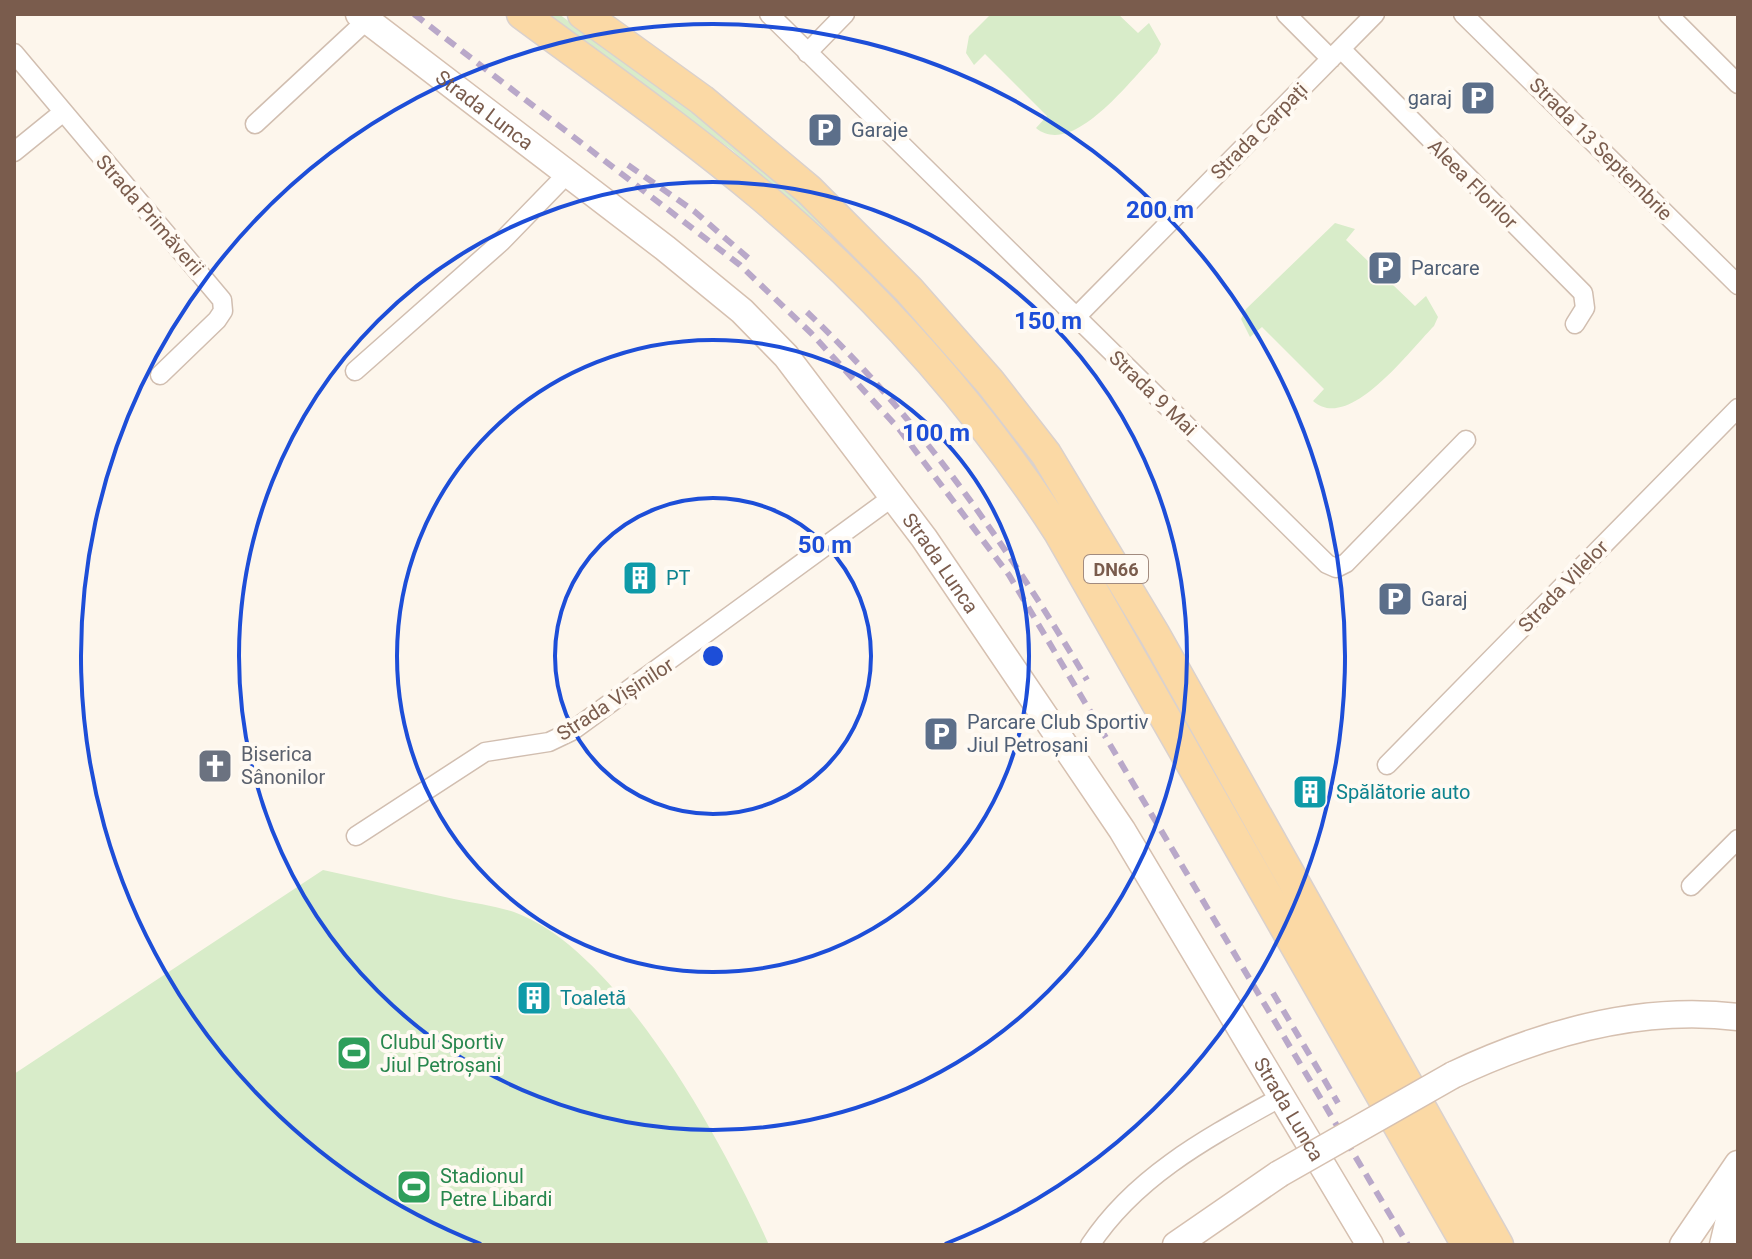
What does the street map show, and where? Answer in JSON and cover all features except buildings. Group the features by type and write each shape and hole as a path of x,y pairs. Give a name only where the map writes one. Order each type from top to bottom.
{"main road":[{"name":"DN66","path":"522,14 764,198 904,333 984,423 1059,532 1467,1245"},
{"name":"DN66","path":"583,14 702,100 809,190 909,290 990,382 1046,454 1155,635 1498,1245"},
{"name":"Strada Lunca","path":"363,17 742,311 786,356 894,496 1122,830 1370,1245"},
{"path":"1176,1245 1279,1174 1453,1075 1524,1044 1594,1024 1659,1015 1738,1017"},
{"path":"1683,1245 1738,1164"},
{"path":"1723,1245 1738,1182"}],"street":[{"name":"Strada 9 Mai","path":"769,14 1327,564 1336,568 1346,563 1466,440"},
{"path":"807,53 845,14"},
{"name":"Aleea Florilor","path":"1286,14 1336,54 1583,293 1585,308 1575,324"},
{"name":"Strada Carpați","path":"1076,317 1375,14"},
{"name":"Strada 13 Septembrie","path":"1463,14 1738,285"},
{"path":"1668,14 1738,84"},
{"path":"255,124 363,17"},
{"name":"Strada Primăverii","path":"14,53 222,300 223,311 217,320 160,375"},
{"path":"14,152 62,113"},
{"path":"355,371 501,242 568,173"},
{"name":"Strada Vilelor","path":"1387,765 1738,408"},
{"name":"Strada Vișinilor","path":"356,836 485,752 549,742 572,731 690,649 894,496"},
{"path":"1691,886 1738,839"},
{"path":"1090,1245 1111,1216 1149,1178 1283,1096"}],"green space":[{"path":"547,14 559,14 723,133 789,189 913,314 1025,450 1060,497 1487,1245 1093,566 784,196 732,150"},
{"path":"991,14 1118,14 1138,33 1149,23 1161,44 1157,53 1101,112 1067,133 1051,135 1036,128 1047,116 985,54 974,65 966,53 969,36"},
{"path":"1335,223 1355,229 1346,240 1415,306 1426,296 1438,317 1434,326 1378,385 1344,406 1328,408 1313,401 1324,389 1262,327 1250,337 1241,319 1246,309"},
{"name":"Clubul Sportiv Jiul Petroșani","path":"323,870 507,910 554,933 592,966 630,1008 665,1056 726,1157 769,1245 14,1245 14,1074"}],"railway":[{"path":"414,14 740,265 811,333 899,429 1009,575 1408,1245"},
{"path":"628,165 694,211 754,263"},
{"path":"807,312 887,396 960,486 1026,581 1087,680"},
{"path":"1273,993 1338,1103"}],"place":[{"name":"garaj","path":"1478,98"},
{"name":"Garaje","path":"825,130"},
{"name":"Parcare","path":"1385,268"},
{"name":"PT","path":"640,578"},
{"name":"Garaj","path":"1395,599"},
{"name":"Parcare Club Sportiv Jiul Petroșani","path":"941,734"},
{"name":"Biserica Sânonilor","path":"215,766"},
{"name":"Spălătorie auto","path":"1310,792"},
{"name":"Toaletă","path":"534,998"},
{"name":"Clubul Sportiv Jiul Petroșani","path":"354,1053"},
{"name":"Stadionul Petre Libardi","path":"414,1187"}]}
